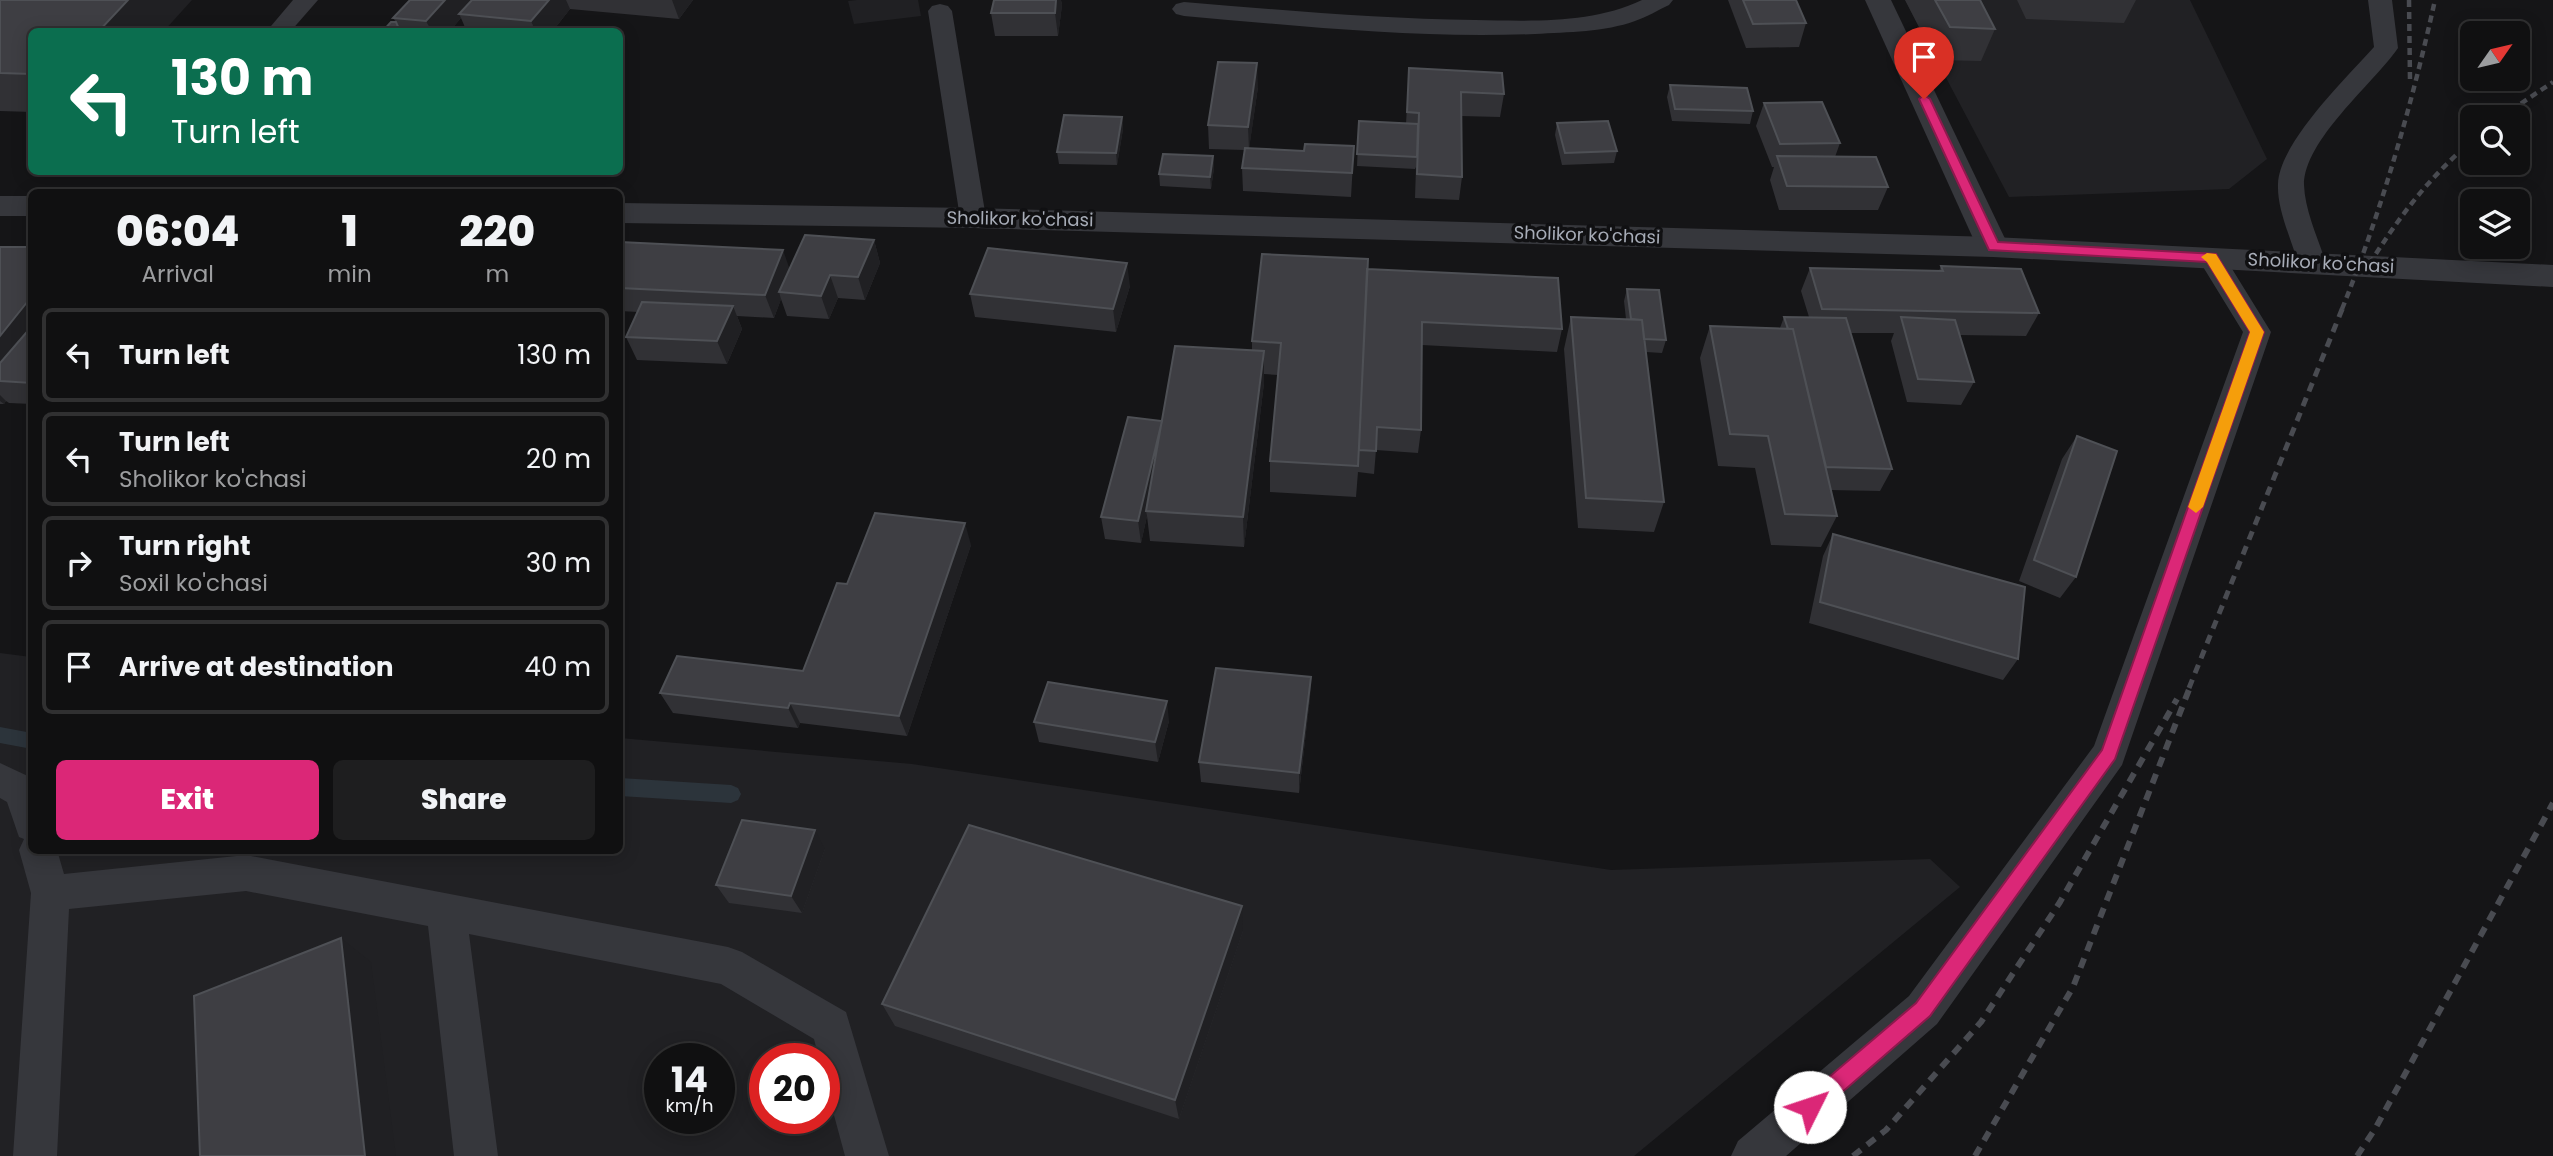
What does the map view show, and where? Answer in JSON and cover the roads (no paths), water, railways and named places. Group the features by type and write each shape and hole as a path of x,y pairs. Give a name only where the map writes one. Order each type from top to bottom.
{"street":[{"path":"1878,0 1993,247"},
{"path":"0,206 28,206"},
{"name":"Sholikor ko'chasi","path":"623,213 973,218 1993,247 2553,276"}],"lane":[{"path":"281,28 306,0"},
{"path":"1184,9 1458,29 1601,23 1650,10 1661,0"},
{"path":"2312,262 2290,182 2296,158 2309,138 2386,48 2380,0"},
{"path":"940,11 973,218"},
{"path":"1753,1156 1923,1010 2109,754 2257,332 2211,257"},
{"path":"0,779 23,792 28,810"},
{"path":"35,1156 50,893 39,854"},
{"path":"50,893 246,873 728,965 831,1026 867,1156"},
{"path":"446,912 476,1156"}],"waterway":[{"path":"0,735 28,740"},
{"path":"623,787 731,794"}],"railway":[{"path":"2409,0 2410,80"},
{"path":"2342,309 2395,156 2435,0"},
{"path":"2519,105 2553,82"},
{"path":"2363,274 2412,202 2460,152"},
{"path":"2189,688 2343,307"},
{"path":"1975,1156 2073,987 2190,687"},
{"path":"1853,1156 1886,1130 1981,1022 2060,902 2177,699"},
{"path":"2357,1156 2375,1129 2553,803"}]}
